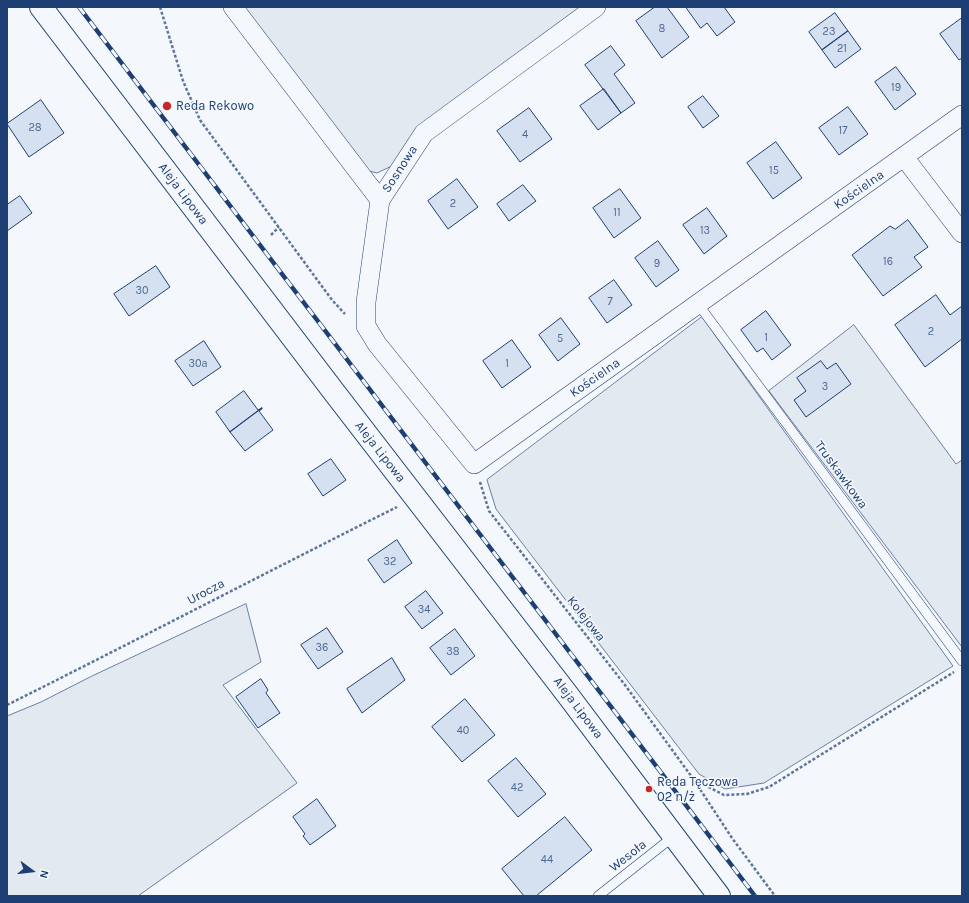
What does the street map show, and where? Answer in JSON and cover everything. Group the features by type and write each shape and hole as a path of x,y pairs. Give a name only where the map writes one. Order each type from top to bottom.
{"street":[{"name":"Aleja Lipowa","path":"41,7 416,498 568,694 719,896"},
{"name":"Sosnowa","path":"233,7 380,200 424,133 596,7"},
{"name":"Kościelna","path":"474,464 962,115"},
{"path":"904,157 962,233"},
{"path":"380,200 366,302 366,326 376,344 474,464"}],"lane":[{"name":"Truskawkowa","path":"698,304 962,661"},
{"name":"Wesoła","path":"598,896 674,836"}],"path":[{"path":"160,7 183,81 200,120 332,300 349,318 366,326"},
{"path":"271,234 279,227"},
{"name":"Kolejowa","path":"474,464 489,511 625,685 694,780 732,838 775,896"},
{"name":"Urocza","path":"7,705 247,582 416,498"},
{"path":"694,780 724,795 747,794 769,787 955,672"}],"shaded area":[{"path":"243,7 582,7 396,164 377,173 361,169"},
{"path":"702,317 953,666 764,783 725,789 699,774 496,509 487,480"},
{"path":"854,325 956,464 962,460 962,647 769,391"},
{"path":"246,604 261,662 223,685 297,783 138,896 7,896 7,716 41,702 90,677"}],"building":[{"path":"655,7 667,7 689,37 662,58 636,21"},
{"path":"686,7 724,7 735,22 717,36 707,23 701,28"},
{"path":"835,13 848,31 822,50 809,32"},
{"path":"962,18 962,58 959,60 940,34"},
{"path":"848,31 861,49 835,68 822,50"},
{"path":"611,46 625,65 614,74 635,103 621,113 585,65"},
{"path":"896,67 916,94 895,110 875,82"},
{"path":"604,89 621,113 598,130 580,106"},
{"path":"703,96 719,116 703,128 688,107"},
{"path":"41,100 64,133 29,157 7,124"},
{"path":"848,107 868,134 839,155 819,128"},
{"path":"529,108 552,139 520,162 497,131"},
{"path":"776,142 802,178 773,199 747,163"},
{"path":"457,179 478,207 448,229 428,201"},
{"path":"523,185 536,201 509,221 497,204"},
{"path":"620,189 641,218 614,238 593,208"},
{"path":"20,196 32,213 7,231 7,205"},
{"path":"707,208 727,236 704,254 683,225"},
{"path":"908,220 928,247 914,257 922,267 883,296 852,255 890,226 895,229"},
{"path":"658,241 679,270 656,287 635,258"},
{"path":"156,266 170,287 129,316 114,294"},
{"path":"614,280 632,305 607,323 589,298"},
{"path":"936,295 950,315 962,306 962,339 925,367 895,325"},
{"path":"766,311 791,345 772,360 763,348 757,352 741,330"},
{"path":"561,318 580,344 558,361 539,335"},
{"path":"512,340 531,367 502,388 483,361"},
{"path":"204,341 221,367 193,386 175,361"},
{"path":"821,361 827,369 836,363 851,384 806,417 794,400 806,391 797,378"},
{"path":"244,391 258,410 262,408 230,432 216,412"},
{"path":"262,408 259,411 273,430 245,451 230,432"},
{"path":"331,459 346,480 323,496 308,474"},
{"path":"397,540 412,563 384,583 368,560"},
{"path":"426,591 443,613 422,629 405,607"},
{"path":"327,628 343,652 318,669 301,645"},
{"path":"455,629 475,656 451,675 430,648"},
{"path":"392,658 405,680 362,713 347,689"},
{"path":"261,679 268,690 266,693 280,713 258,728 236,697"},
{"path":"465,699 495,735 462,762 432,727"},
{"path":"516,758 546,794 518,817 488,781"},
{"path":"317,799 336,826 310,845 303,836 305,834 293,817"},
{"path":"565,817 592,850 536,896 524,896 502,869"}],"railway":[{"path":"79,7 755,896"}],"place":[{"name":"Reda Rekowo","path":"167,106"},
{"name":"Reda Tęczowa 02 n/ż","path":"649,789"}]}
